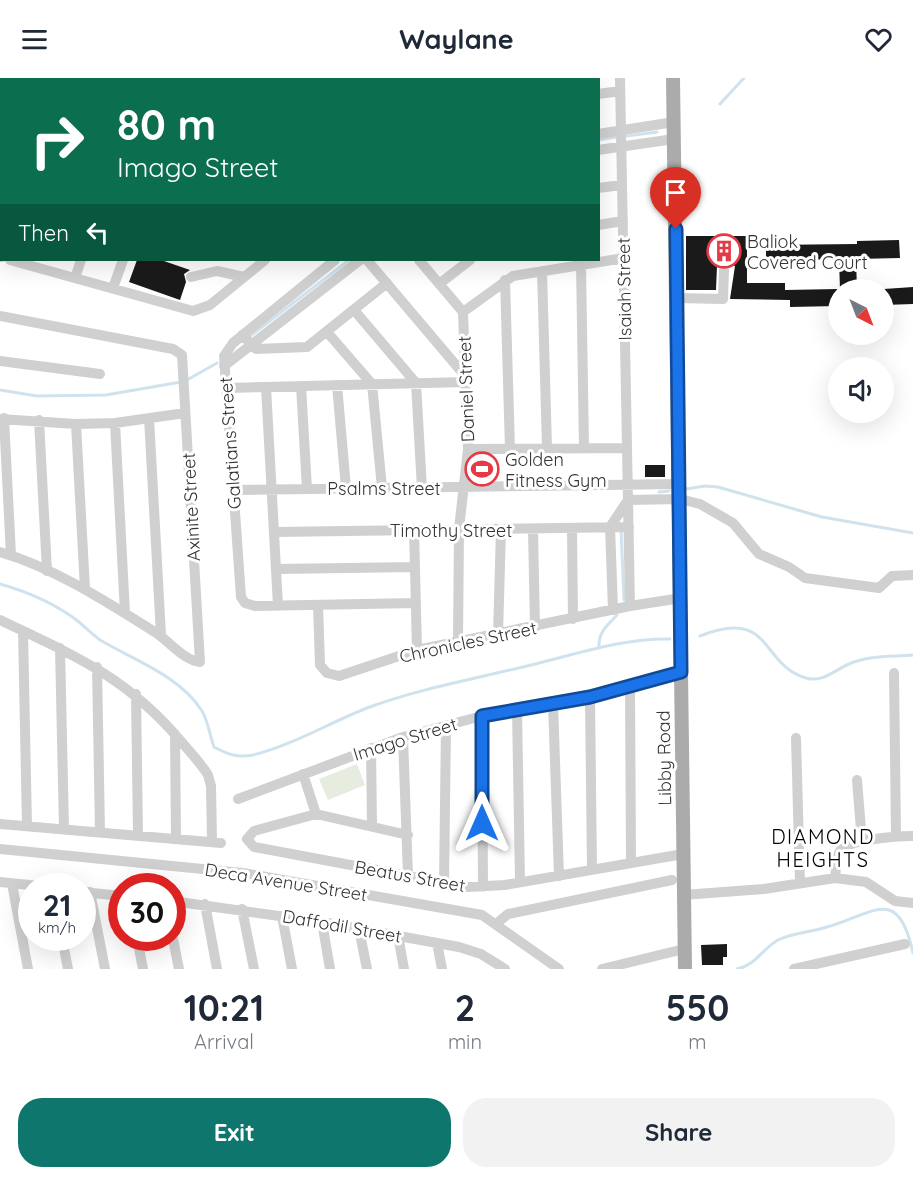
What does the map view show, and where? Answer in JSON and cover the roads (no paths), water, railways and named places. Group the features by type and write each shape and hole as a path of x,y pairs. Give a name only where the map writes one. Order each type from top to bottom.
{"main road":[{"name":"Libby Road","path":"674,78 685,969"}],"street":[{"name":"Isaiah Street","path":"620,78 630,606"},
{"path":"600,94 620,91"},
{"path":"600,134 674,122"},
{"path":"600,150 674,139"},
{"path":"600,189 622,184"},
{"path":"600,225 623,221"},
{"path":"463,312 505,280 542,271 624,258"},
{"path":"14,261 187,310 199,311 264,261"},
{"path":"75,278 81,261"},
{"path":"114,288 123,261"},
{"name":"Galatians Street","path":"278,606 245,603 240,593 224,366 225,352 242,335 334,261"},
{"path":"224,366 359,261"},
{"path":"368,261 466,379"},
{"name":"Daniel Street","path":"420,261 463,312 468,449 459,529 458,641"},
{"path":"440,284 469,261"},
{"path":"581,265 584,448"},
{"path":"677,298 723,299 724,270"},
{"path":"191,277 217,271 244,277"},
{"path":"542,271 547,448"},
{"path":"505,280 510,449"},
{"path":"242,335 250,345 261,350 302,348 327,332 387,284"},
{"path":"354,310 416,383 422,489"},
{"name":"Axinite Street","path":"0,316 180,352 184,382 200,662 191,660 161,635"},
{"path":"327,332 372,384 382,488"},
{"path":"0,361 100,374"},
{"path":"227,388 416,383 466,379"},
{"path":"337,385 346,488"},
{"path":"301,386 307,489"},
{"path":"266,387 278,606 416,603"},
{"path":"161,635 85,589 5,554 2,418 76,424 115,423 185,413"},
{"path":"149,418 161,635"},
{"path":"39,420 47,571"},
{"path":"115,423 125,613"},
{"path":"76,424 85,589"},
{"path":"468,449 627,448"},
{"name":"Psalms Street","path":"234,490 680,484"},
{"path":"613,610 610,527 628,500 680,499 700,504 733,523 759,555 789,567 805,578 879,588 892,576 913,575"},
{"name":"Timothy Street","path":"274,532 628,527"},
{"path":"414,529 417,650"},
{"path":"498,635 501,529"},
{"path":"572,529 573,619"},
{"path":"533,530 535,628"},
{"path":"276,569 415,567"},
{"name":"Chronicles Street","path":"318,605 320,665 331,676 344,674 417,650 535,628 630,606 681,598"},
{"path":"0,620 97,667 136,694 175,734 208,775 217,842 0,824"},
{"path":"23,631 27,825"},
{"path":"60,648 64,829"},
{"path":"97,667 100,832"},
{"name":"Imago Street","path":"238,799 403,737 482,716 590,697 681,672"},
{"path":"894,673 896,837"},
{"path":"630,685 631,863"},
{"path":"136,694 138,836"},
{"path":"590,697 592,870"},
{"path":"553,703 559,876"},
{"path":"517,709 520,882"},
{"path":"482,716 483,887"},
{"path":"444,883 446,726"},
{"path":"175,734 176,839"},
{"path":"403,737 408,876"},
{"path":"796,738 800,883"},
{"path":"371,748 372,826"},
{"path":"303,774 316,814 408,835"},
{"path":"857,780 862,842"},
{"name":"Beatus Street","path":"316,814 254,831 248,835 247,840 254,847 444,883 483,887 683,854"},
{"path":"835,878 840,850 862,842 913,836"},
{"name":"Deca Avenue Street","path":"0,849 242,877 410,906 496,924 559,969"},
{"name":"Deca Avenue Street","path":"0,856 106,863"},
{"path":"683,895 764,889 835,878 866,882 895,901 913,903"},
{"path":"496,924 508,914 672,880"},
{"path":"0,882 18,884"},
{"path":"12,884 28,969"},
{"name":"Daffodil Street","path":"186,902 242,909 437,942 470,950 500,968"},
{"path":"205,904 217,969"},
{"path":"242,909 254,969"},
{"path":"282,916 292,969"},
{"path":"322,922 330,969"},
{"path":"359,929 367,969"},
{"path":"96,933 105,969"},
{"path":"398,935 404,969"},
{"path":"437,942 442,969"},
{"path":"794,969 905,944"},
{"path":"65,951 68,969"},
{"path":"140,951 143,969"},
{"path":"175,951 179,969"},
{"path":"602,969 652,958 659,954 684,951"}],"waterway":[{"path":"720,104 744,78"},
{"path":"627,136 657,132"},
{"path":"600,140 616,137"},
{"path":"249,337 348,261"},
{"path":"187,380 217,363"},
{"path":"0,390 37,396 106,395 181,382"},
{"path":"686,489 705,486 718,487 822,517 913,533"},
{"path":"659,492 669,491"},
{"path":"621,529 624,600"},
{"path":"0,584 51,604 79,622 100,640 169,678 182,688 202,711 214,747 237,756 268,751 367,708 426,690 616,644 670,639"},
{"path":"599,648 602,633 617,615"},
{"path":"700,636 724,629 741,628 753,633 763,641 780,662 791,671 812,679 818,679 865,659 913,655"},
{"path":"737,969 749,964 778,940 882,909 892,911 900,918 913,953"}],"place":[{"name":"Baliok Covered Court","path":"724,251"},
{"name":"Golden Fitness Gym","path":"482,469"}],"district":[{"name":"DIAMOND HEIGHTS","path":"823,848"}]}
